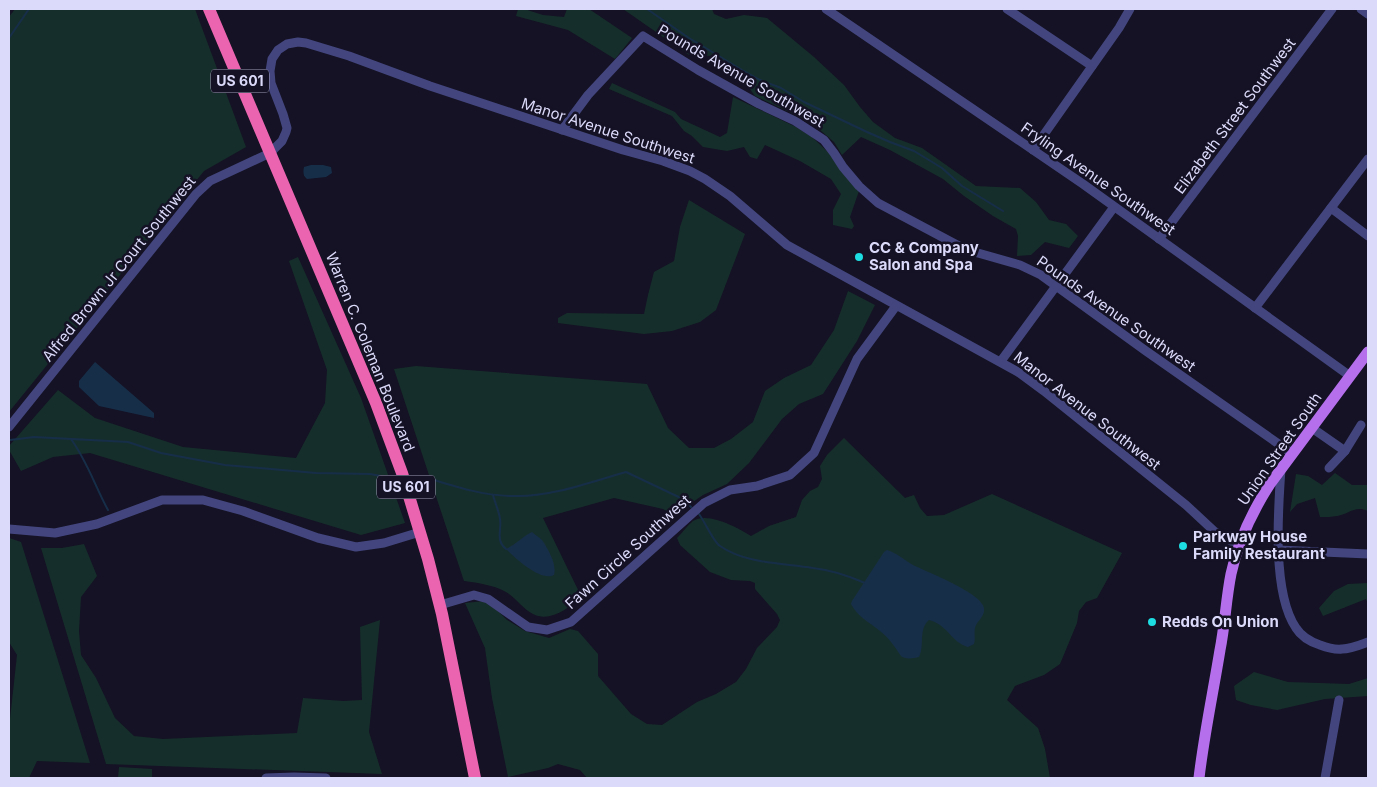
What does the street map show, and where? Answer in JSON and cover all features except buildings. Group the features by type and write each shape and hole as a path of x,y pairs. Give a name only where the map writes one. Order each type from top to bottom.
{"highway":[{"name":"Warren C. Coleman Boulevard","path":"209,9 376,403 402,473 440,605 476,778"}],"main road":[{"name":"Union Street South","path":"1199,778 1203,741 1221,648 1231,575 1249,519 1281,469 1368,352"}],"street":[{"name":"Fryling Avenue Southwest","path":"826,9 1033,150 1350,376"},
{"path":"1007,9 1092,66"},
{"path":"1033,150 1119,28 1130,9"},
{"name":"Elizabeth Street Southwest","path":"1159,239 1332,9"},
{"path":"1360,9 1368,14"},
{"name":"Pounds Avenue Southwest","path":"562,130 588,95 643,36 698,70 759,104 795,121 824,140 859,186 878,203 959,246 1030,269 1056,285 1293,454"},
{"name":"Manor Avenue Southwest","path":"270,153 282,141 287,128 284,114 271,83 272,59 282,47 291,42 300,42 315,45 430,86 623,150 663,161 705,179 730,196 787,245 1018,372 1186,505 1214,531 1239,546"},
{"name":"Alfred Brown Jr Court Southwest","path":"9,428 196,194 210,181 270,153"},
{"path":"1255,308 1368,159"},
{"path":"1001,362 1114,207"},
{"path":"1331,208 1368,236"},
{"name":"Fawn Circle Southwest","path":"440,605 474,595 488,599 528,627 547,630 571,622 704,503 730,490 757,486 790,475 814,453 857,359 896,306"},
{"path":"1328,468 1345,451 1361,425"},
{"path":"1312,428 1345,451"},
{"path":"1281,469 1278,550 1284,598 1291,620 1302,635 1316,644 1332,649 1347,649 1368,642"},
{"path":"9,528 55,533 97,524 162,500 203,500 318,538 356,547 384,543 420,532"},
{"path":"1278,550 1368,554"},
{"path":"1325,778 1338,700"},
{"path":"266,778 326,778"}],"green space":[{"path":"15,9 195,9 246,147 204,171 9,412 9,17"},
{"path":"518,9 543,15 564,17 567,9 589,9 632,38 615,59 568,30 516,16"},
{"path":"623,9 712,9 714,14 726,19 744,15 767,18 844,85 873,122 895,138 922,148 976,186 1020,188 1036,202 1049,220 1066,224 1078,236 1069,248 1045,242 1031,255 1017,256 1018,236 1016,229 993,216 943,179 890,150 861,137 842,155 834,142 812,123 755,96 739,74 712,56 689,55"},
{"path":"612,83 675,112 681,119 720,137 727,133 733,97 796,127 812,137 831,155 859,191 850,217 854,226 852,229 833,225 833,210 841,194 831,179 800,161 765,145 757,159 750,157 744,147 727,151 703,147 684,131 672,116 609,89"},
{"path":"689,200 745,234 716,310 700,322 672,331 644,334 558,323 558,318 567,313 644,314 654,272 674,261 680,227"},
{"path":"298,257 361,398 405,523 361,535 90,453 53,457 21,471 9,450 9,446 58,390 95,418 183,447 296,458 325,403 327,370 289,261"},
{"path":"848,291 875,305 857,341 823,394 799,404 782,419 749,463 727,484 703,495 674,515 663,509 614,498 543,518 582,598 559,613 546,617 539,616 529,612 510,594 486,585 464,581 394,369 416,366 647,384 668,428 689,448 714,448 731,439 753,422 765,391 784,378 811,365 834,330"},
{"path":"844,438 905,498 914,495 920,508 927,516 944,515 992,494 1122,553 1097,598 1086,602 1079,611 1077,623 1060,664 1044,675 1015,686 1007,700 1038,728 1045,749 1050,778 587,778 580,770 558,764 508,777 492,698 485,648 465,603 484,601 495,608 507,620 525,631 549,638 570,629 578,631 598,654 598,676 631,714 647,724 662,725 697,702 716,694 736,682 746,669 757,648 777,627 780,620 755,589 755,583 731,580 710,572 680,545 677,538 693,521 699,518 715,519 751,536 769,526 796,517 802,500 810,491 818,487 822,479 820,466 827,455"},
{"path":"1335,473 1352,485 1368,485 1368,511 1356,509 1337,516 1320,517 1315,498 1297,504 1290,512 1296,474 1308,476 1322,485"},
{"path":"9,538 21,542 90,763 37,761 29,778 9,778 9,728 17,655 9,642"},
{"path":"84,544 97,576 81,597 79,631 81,655 96,678 115,718 134,736 163,739 297,733 303,698 343,701 362,700 360,627 380,620 369,732 382,774 106,764 41,548 62,548"},
{"path":"1368,583 1368,604 1366,599 1323,616 1319,608 1334,591 1348,584"},
{"path":"1254,672 1288,682 1349,684 1368,678 1368,696 1325,699 1277,710 1236,700 1234,686"},
{"path":"119,767 152,769 152,778 118,778"}],"water":[{"path":"311,165 331,167 332,173 326,177 307,179 304,174 304,167"},
{"path":"95,362 154,413 154,418 99,406 79,387 79,381"},
{"path":"532,532 542,540 549,552 553,561 554,575 542,575 535,572 506,549"},
{"path":"887,550 964,590 981,602 984,611 975,627 974,644 968,647 962,645 940,625 929,620 924,628 919,657 905,658 901,656 883,634 857,612 851,604 852,601"}],"waterway":[{"path":"9,38 29,9"},
{"path":"647,9 689,38 760,80 781,88 804,102 867,132 914,151 942,168 962,186 1003,211"},
{"path":"10,440 34,437 128,442 161,453 225,465 393,477"},
{"path":"71,439 77,447 108,510"},
{"path":"428,478 481,493 503,496 528,496 571,488 626,472 685,500 691,507"},
{"path":"493,495 500,519 500,538 506,549"},
{"path":"699,514 717,544 730,552 753,560 826,570 865,583"}],"place":[{"name":"CC & Company Salon and Spa","path":"859,257"},
{"name":"Parkway House Family Restaurant","path":"1183,546"},
{"name":"Redds On Union","path":"1152,622"}]}
